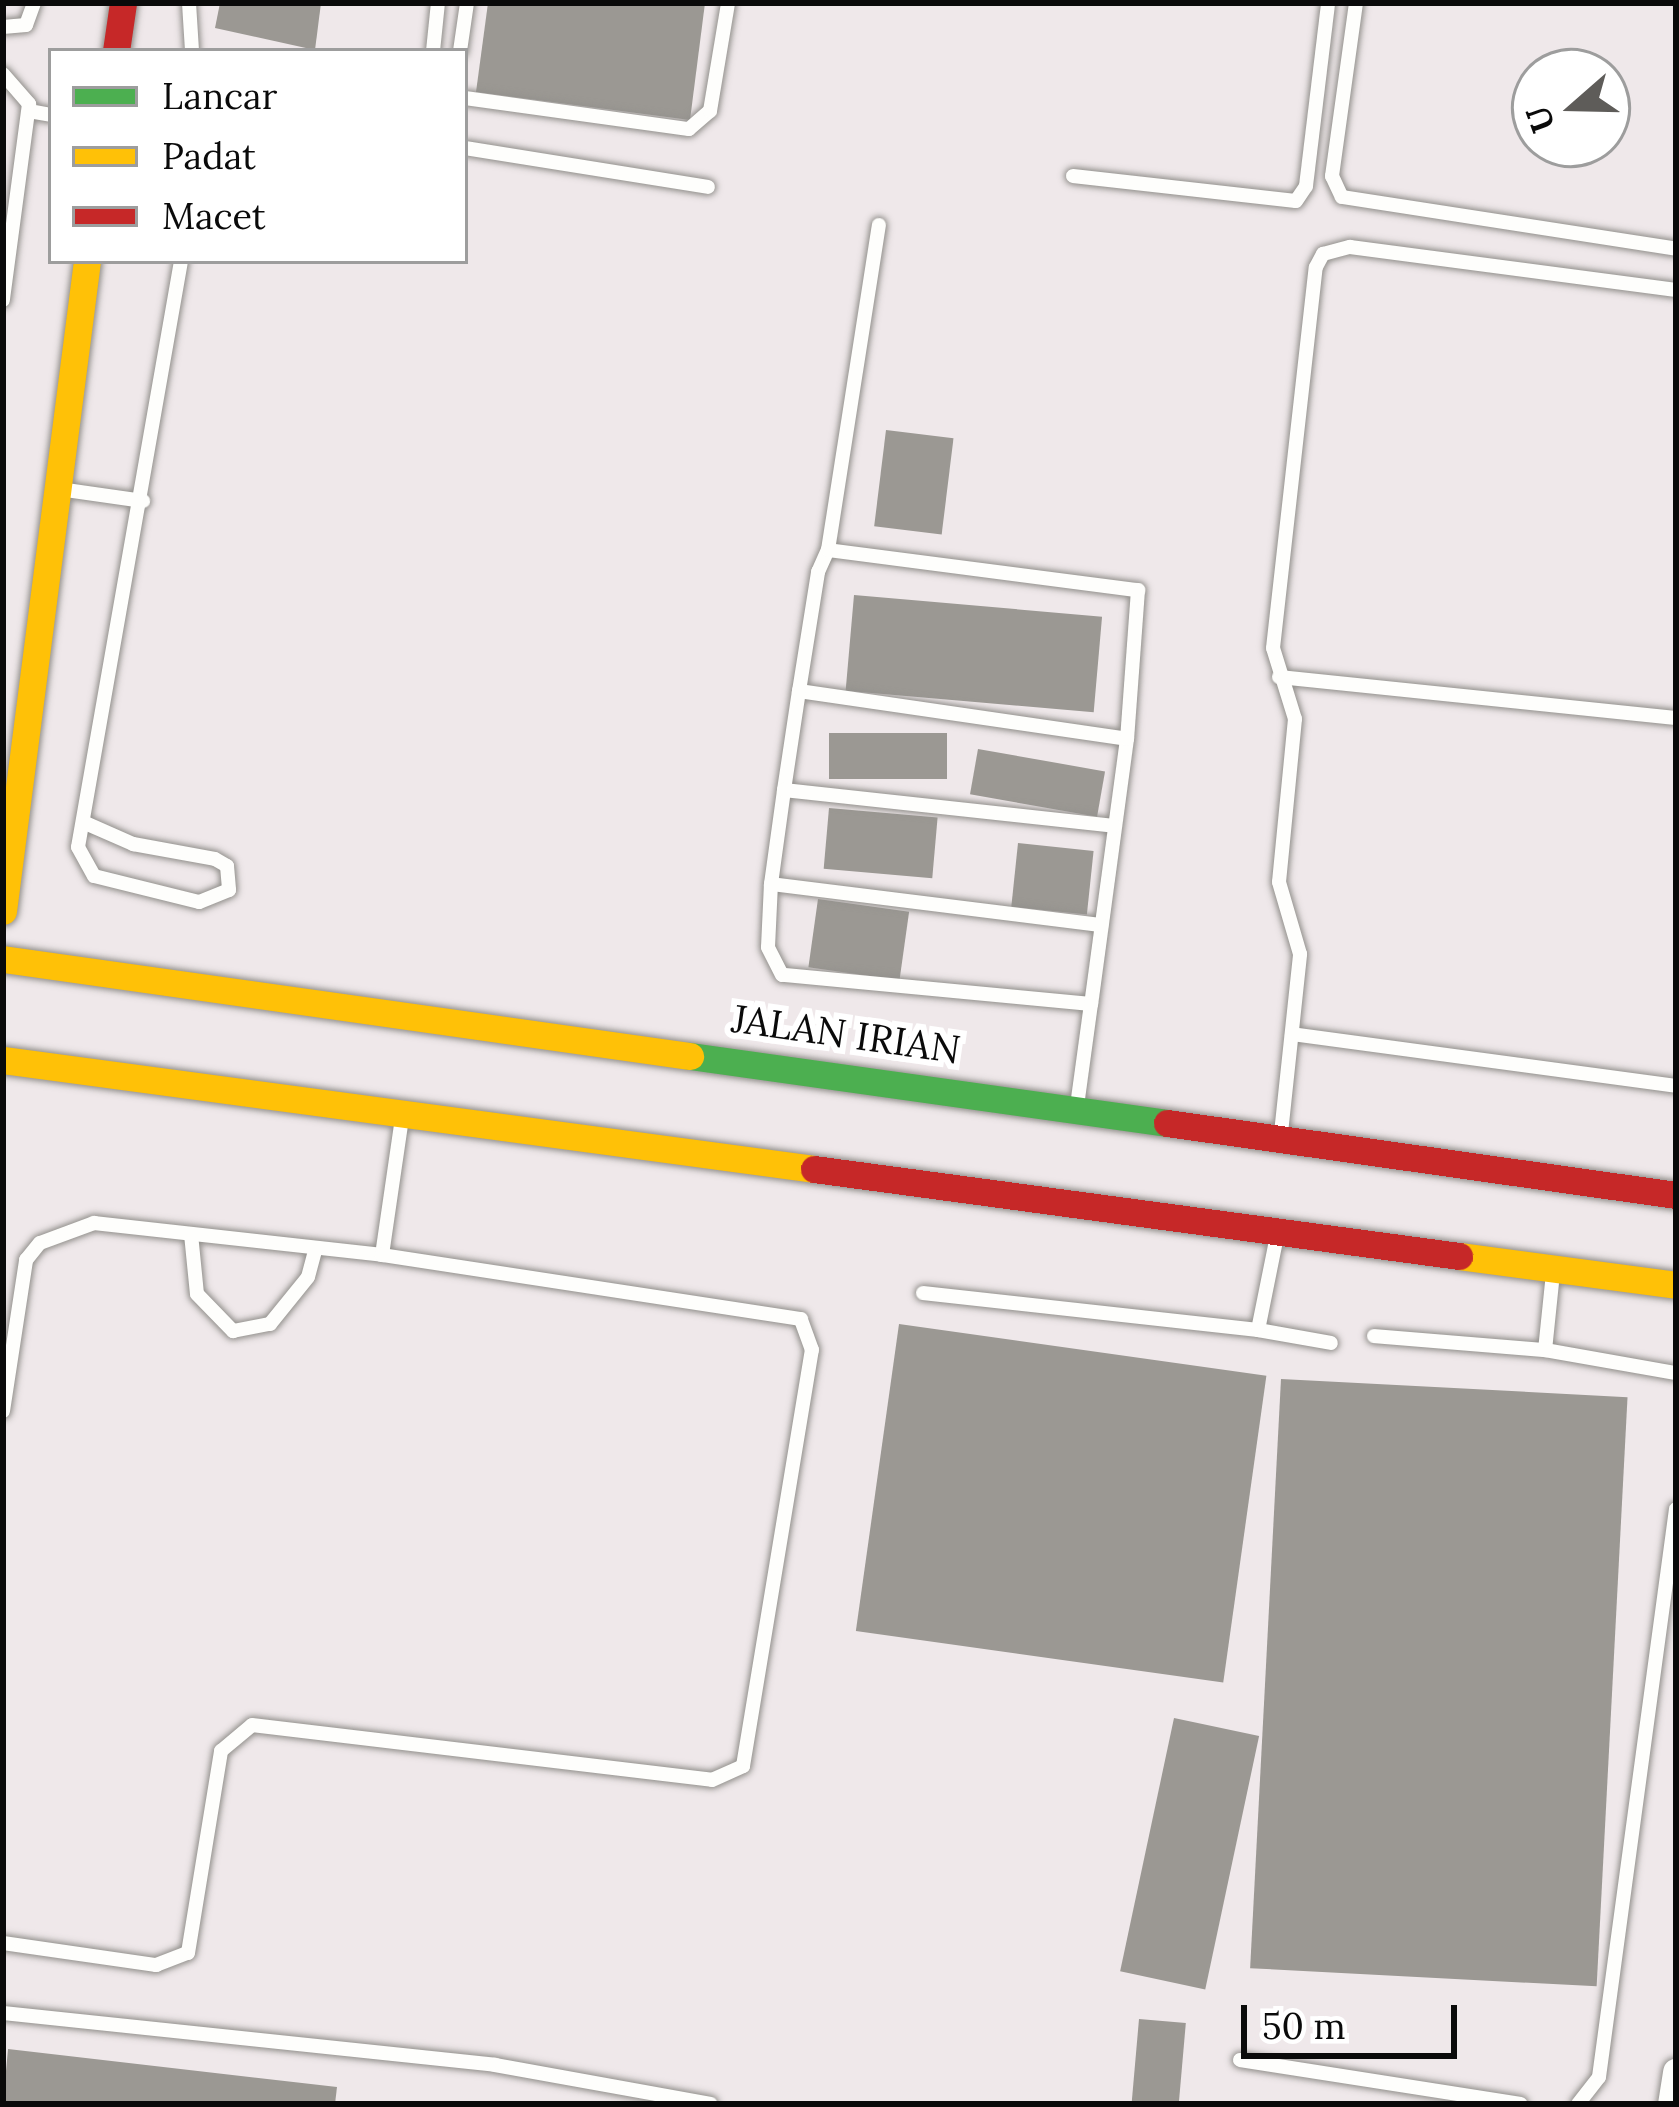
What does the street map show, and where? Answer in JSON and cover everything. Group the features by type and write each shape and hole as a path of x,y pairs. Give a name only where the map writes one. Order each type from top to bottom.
{"street":[{"path":"116,48 123,3"},
{"path":"3,911 54,488 87,264"},
{"name":"JALAN IRIAN","path":"3,959 1077,1106 1676,1195"},
{"path":"3,1060 1676,1285"},
{"path":"1671,2104 1676,2071"}],"lane":[{"path":"3,27 26,26 34,3"},
{"path":"189,3 192,48"},
{"path":"433,48 438,3"},
{"path":"460,48 467,3"},
{"path":"468,99 665,133 689,129 710,111 728,3"},
{"path":"1073,176 1282,206 1300,198 1328,3"},
{"path":"1356,3 1332,176 1342,197 1676,249"},
{"path":"3,74 23,89 29,111 3,301"},
{"path":"29,111 48,114"},
{"path":"468,148 708,187"},
{"path":"879,225 827,550 799,691 772,884 768,947 782,975 1090,1004"},
{"path":"1280,1138 1300,954 1279,882 1294,719 1273,648 1323,254 1350,247 1676,290"},
{"path":"83,822 134,844 215,859 227,866 229,890 199,902 94,876 79,847 83,822 143,501 181,264"},
{"path":"54,488 143,501"},
{"path":"827,550 1138,590 1127,739 1077,1106"},
{"path":"1280,677 1676,718"},
{"path":"799,691 1127,739"},
{"path":"784,790 1114,826"},
{"path":"772,884 1101,925"},
{"path":"1292,1034 1676,1086"},
{"path":"382,1255 402,1117"},
{"path":"3,1411 26,1260 40,1243 94,1223 382,1255 800,1319 812,1350 743,1766 712,1780 252,1725 221,1751 188,1953 156,1965 3,1943"},
{"path":"1258,1330 1278,1229"},
{"path":"191,1234 197,1294 233,1331 270,1324 308,1277 316,1248"},
{"path":"1545,1350 1553,1268"},
{"path":"923,1293 1258,1330 1330,1343"},
{"path":"1374,1336 1545,1350 1676,1373"},
{"path":"1578,2104 1598,2077 1676,1509"},
{"path":"3,2013 495,2065 711,2104"},
{"path":"1240,2060 1521,2104"}],"shaded area":[{"path":"3,3 1676,3 1676,2104 3,2104"}],"building":[{"path":"220,3 321,3 315,48 215,28"},
{"path":"488,3 705,3 690,120 476,92"},
{"path":"886,430 953,438 942,535 874,526"},
{"path":"854,595 1102,617 1094,712 846,691"},
{"path":"829,733 947,733 947,779 829,779"},
{"path":"978,749 1105,771 1097,817 970,794"},
{"path":"829,808 938,817 932,878 824,869"},
{"path":"1018,843 1094,851 1087,915 1011,907"},
{"path":"818,899 909,912 900,980 808,967"},
{"path":"899,1324 1266,1376 1223,1683 856,1631"},
{"path":"1281,1379 1628,1397 1597,1986 1250,1968"},
{"path":"1174,1718 1259,1736 1205,1989 1120,1971"},
{"path":"1139,2019 1186,2023 1179,2104 1132,2104"},
{"path":"8,2049 337,2087 335,2104 3,2104"}],"traffic: fast":[{"path":"690,1056 1167,1123"}],"traffic: slow":[{"path":"3,911 87,264"},
{"path":"3,959 690,1056"},
{"path":"3,1060 814,1169"},
{"path":"1459,1256 1676,1285"}],"traffic: jam":[{"path":"116,48 123,3"},
{"path":"1167,1123 1676,1195"},
{"path":"814,1169 1459,1256"}]}
